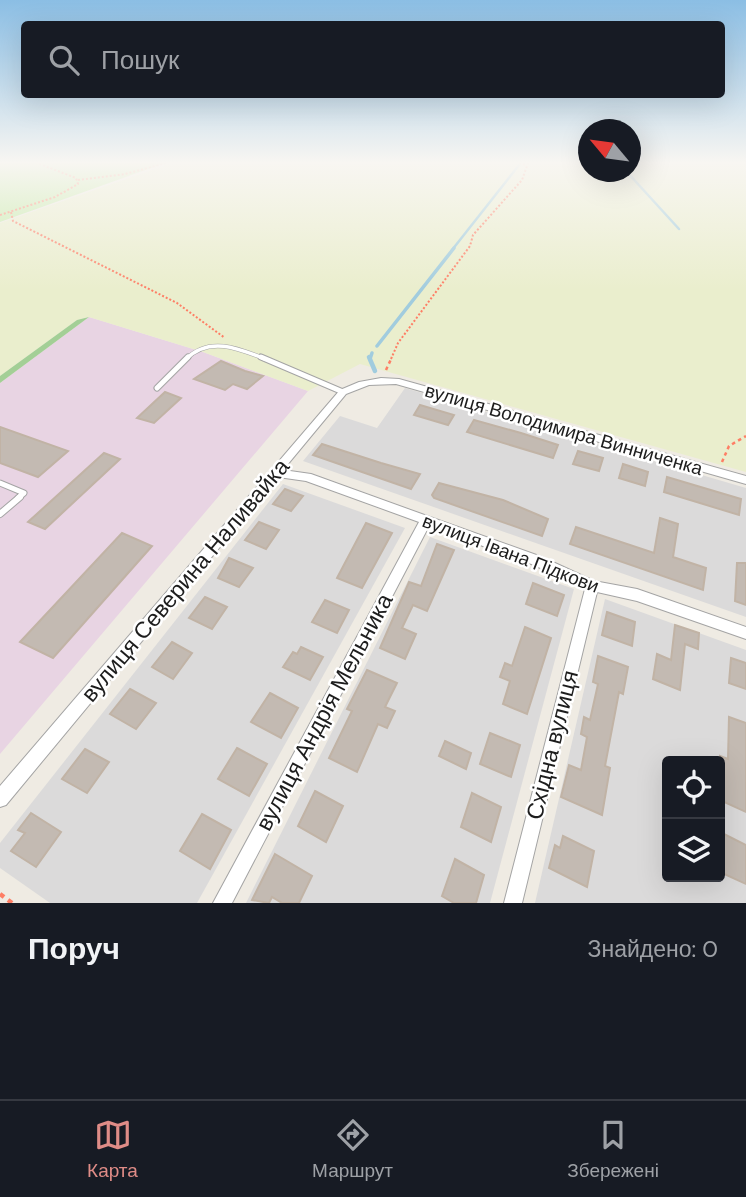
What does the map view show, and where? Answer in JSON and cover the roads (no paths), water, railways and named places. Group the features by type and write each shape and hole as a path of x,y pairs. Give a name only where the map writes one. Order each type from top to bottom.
{"street":[{"name":"вулиця Володимира Винниченка","path":"343,392 382,380 396,381 746,480"},
{"name":"вулиця Северина Наливайка","path":"0,799 343,392"},
{"name":"вулиця Івана Підкови","path":"277,473 307,477 538,561 592,586 637,595 746,634"},
{"name":"вулиця Андрія Мельника","path":"222,903 426,520"},
{"name":"Східна вулиця","path":"513,903 592,586"}],"lane":[{"path":"157,388 195,349 229,344 343,392"},
{"path":"0,484 24,493 0,514"}],"waterway":[{"path":"452,250 487,205"},
{"path":"657,205 679,229"},
{"path":"377,346 454,248"},
{"path":"370,359 372,353"},
{"path":"369,357 375,371"}]}
